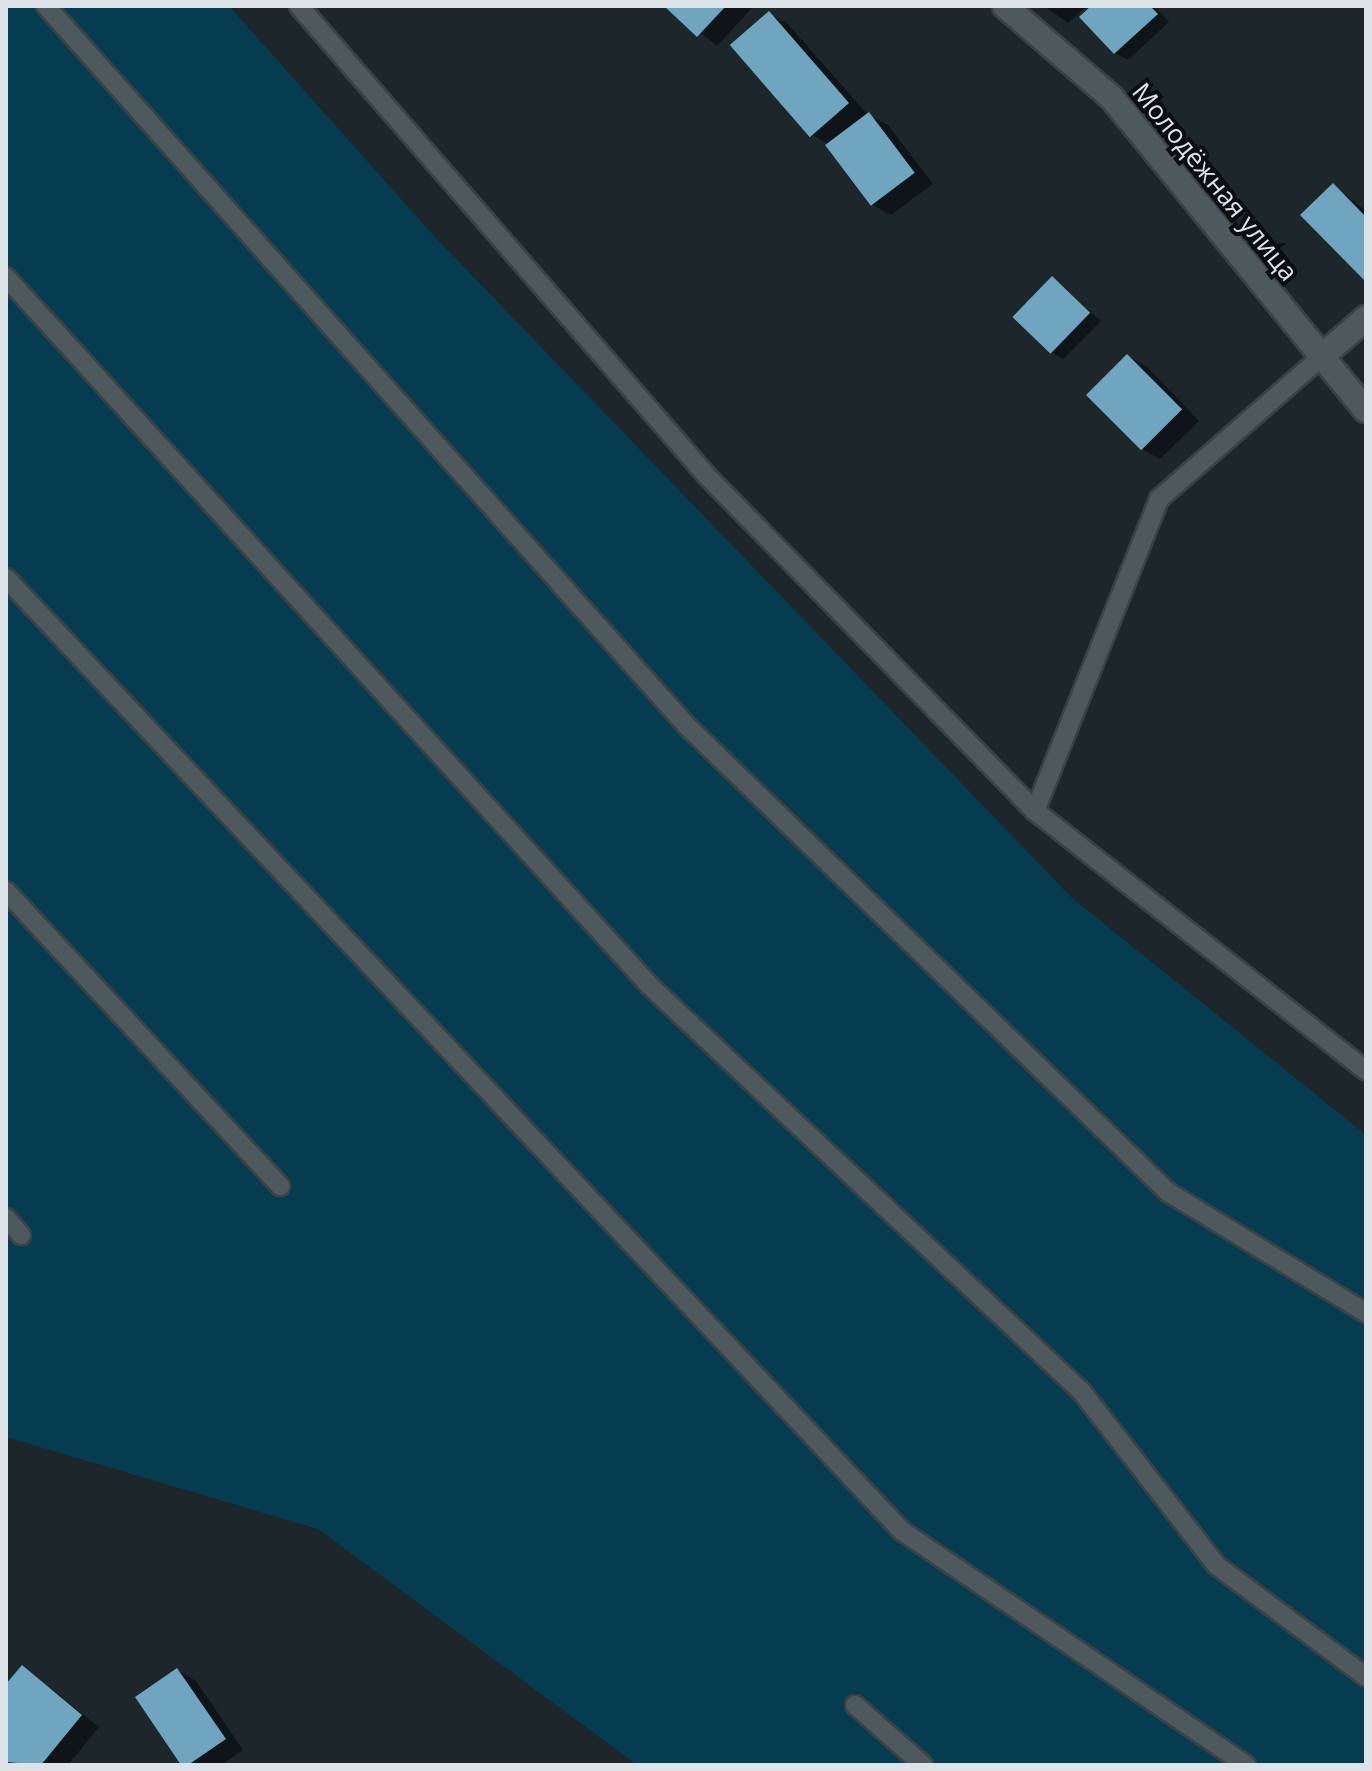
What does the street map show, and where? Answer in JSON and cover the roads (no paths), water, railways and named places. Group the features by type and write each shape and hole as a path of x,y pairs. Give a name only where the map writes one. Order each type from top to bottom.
{"street":[{"name":"Молодёжная улица","path":"1005,6 1112,98 1366,410"},
{"path":"1321,357 1366,318"}],"lane":[{"path":"46,6 685,724 1168,1192 1366,1313"},
{"path":"299,6 707,476 1035,811 1366,1071"},
{"path":"6,277 650,986 1082,1392 1216,1565 1366,1677"},
{"path":"1035,811 1159,499 1321,357"},
{"path":"6,578 902,1531 1246,1765"},
{"path":"6,891 280,1186"},
{"path":"6,1218 21,1235"},
{"path":"855,1705 923,1765"}]}
